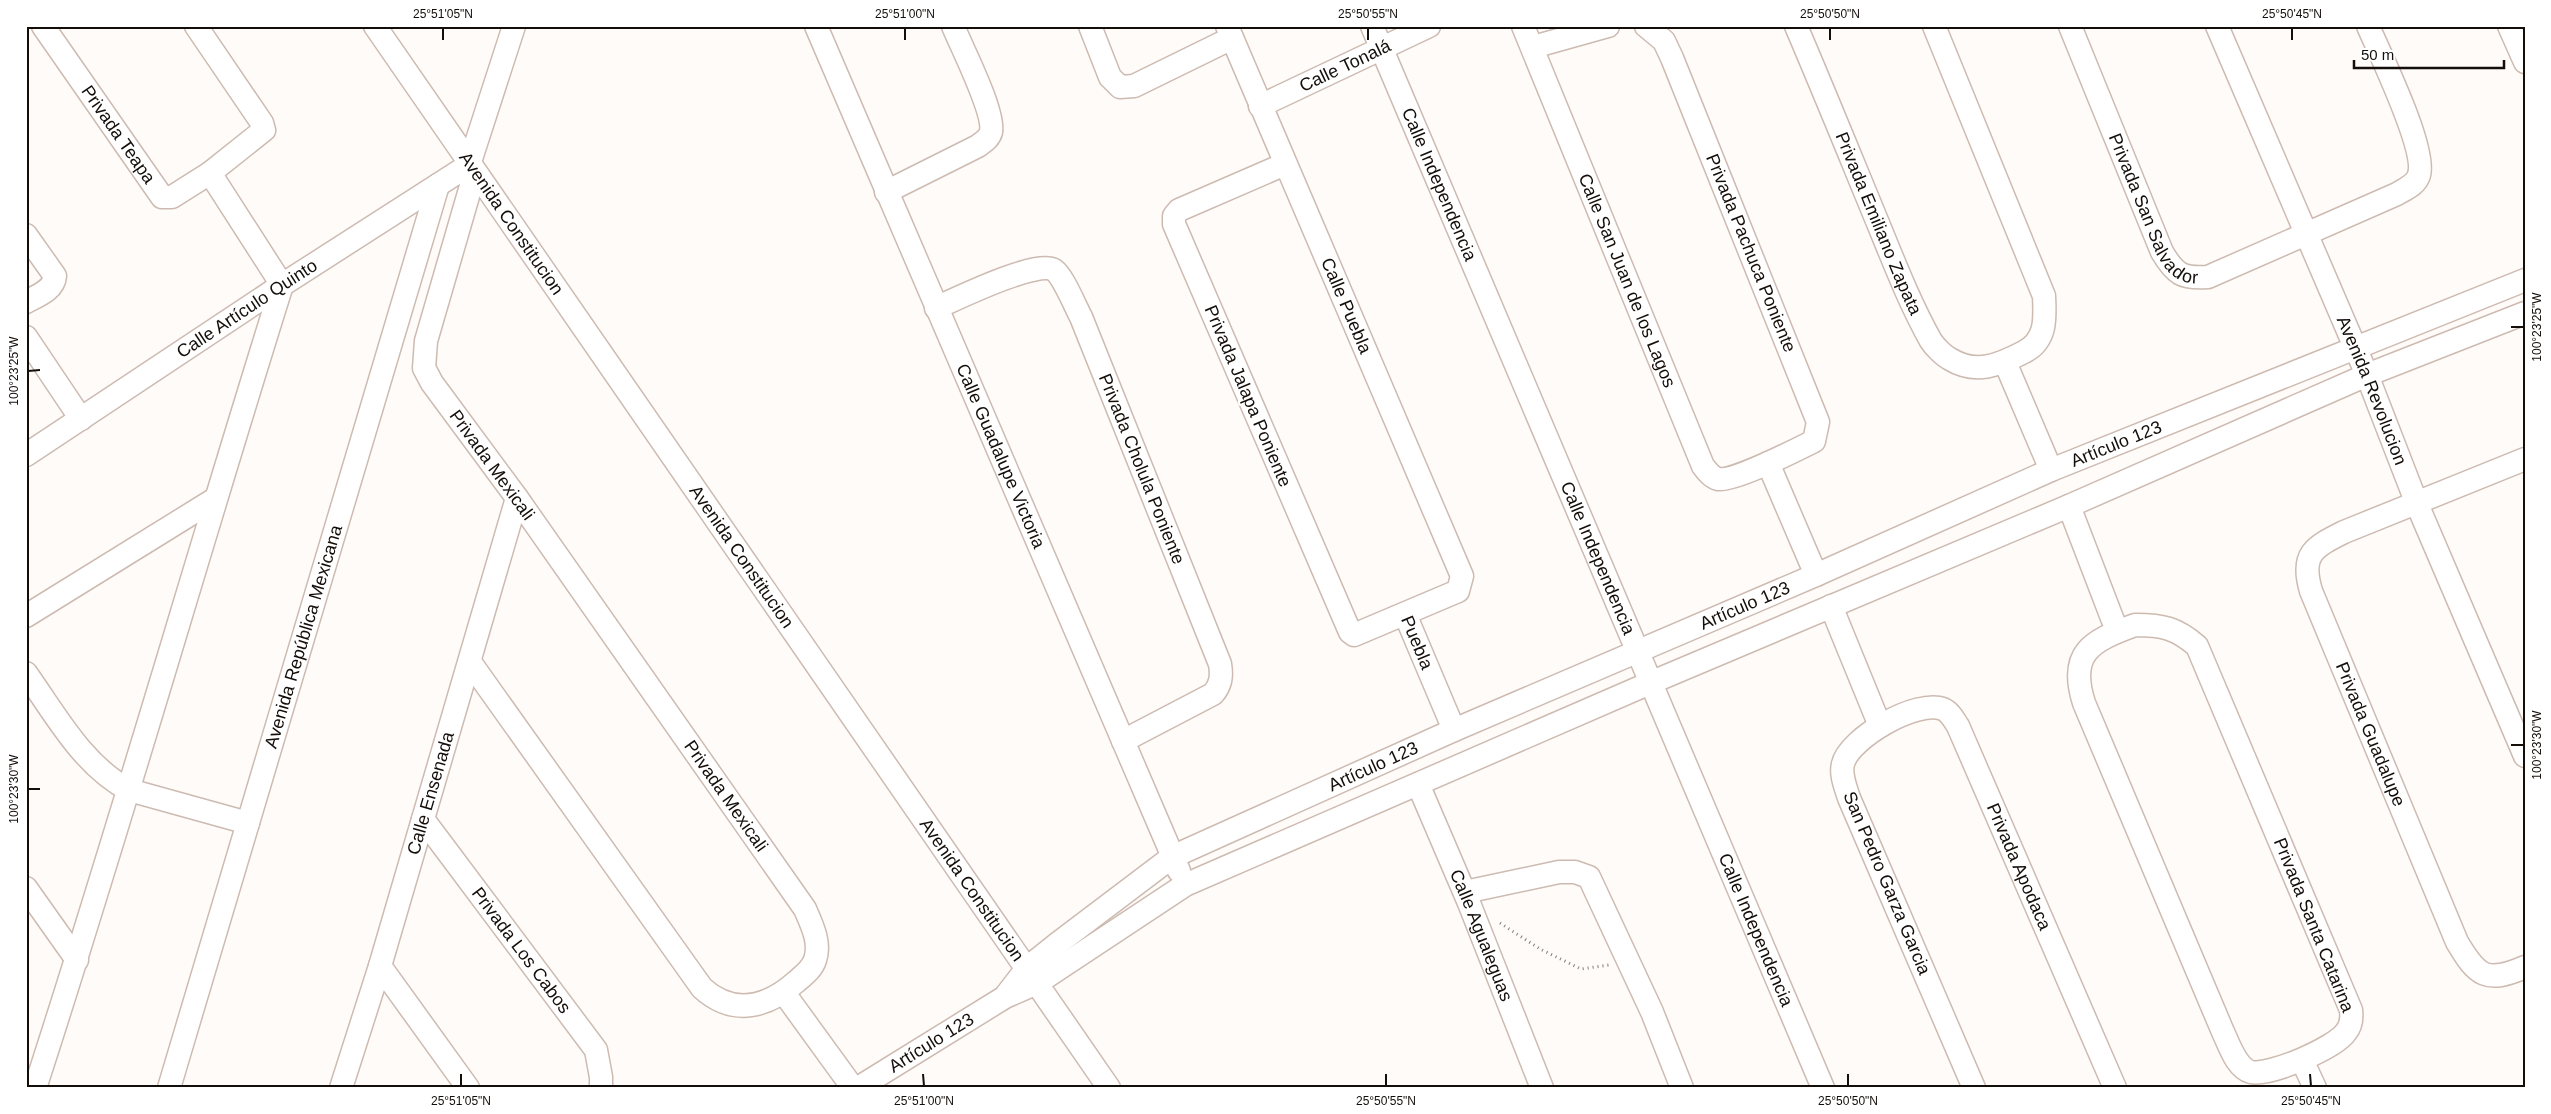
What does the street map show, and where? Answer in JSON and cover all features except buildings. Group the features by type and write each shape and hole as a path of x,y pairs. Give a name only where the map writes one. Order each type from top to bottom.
{"street":[{"name":"Privada Teapa","path":"43,26 162,197 172,197 210,173 264,130 262,122 196,26"},
{"name":"Avenida Constitucion","path":"375,26 472,169 1109,1088"},
{"path":"472,169 514,26"},
{"name":"Calle Guadalupe Victoria","path":"816,26 1185,885"},
{"path":"886,192 978,146 986,141 991,133 988,108 953,26"},
{"path":"1090,26 1110,77 1120,87 1134,86 1229,32"},
{"name":"Calle Independencia","path":"1372,26 1823,1088"},
{"name":"Calle Tonalá","path":"1260,106 1429,26"},
{"name":"Calle San Juan de los Lagos","path":"1523,26 1703,466 1711,476 1719,479 1768,463"},
{"path":"1533,47 1608,26"},
{"name":"Privada Pachuca Poniente","path":"1646,26 1664,41 1672,58 1817,413 1818,422 1814,441 1768,463"},
{"name":"Privada Emiliano Zapata","path":"1796,26 1891,253 1932,343 1948,359 1968,368 1984,369 2005,362 2030,349 2041,337 2045,318 2044,296 1934,26"},
{"name":"Privada San Salvador","path":"2070,26 2162,252 2171,267 2181,276 2193,278 2208,276 2306,234"},
{"name":"Avenida Revolucion","path":"2217,26 2367,375 2417,504 2525,756"},
{"path":"2306,234 2397,194 2413,184 2419,174 2420,158 2414,136 2368,26"},
{"path":"2509,26 2525,62"},
{"name":"Calle Puebla","path":"1229,32 1462,576 1461,585"},
{"name":"Privada Jalapa Poniente","path":"1285,164 1179,210 1174,216 1174,224 1350,632 1354,635 1362,634 1405,614"},
{"name":"Calle Artículo Quinto","path":"26,455 282,284 438,185 472,169"},
{"name":"Privada Mexicali","path":"470,662 702,988 713,998 736,1006 756,1005 784,993 810,969 815,960 817,946 813,927 805,909 517,498 432,383 424,368 426,341 472,169"},
{"path":"35,1088 77,960 215,499 282,284 210,173"},
{"name":"Avenida República Mexicana","path":"169,1088 438,185"},
{"path":"26,235 55,276 55,280 53,286 26,302"},
{"name":"Privada Cholula Poniente","path":"936,308 1029,269 1046,267 1058,274 1081,317 1220,664 1221,673 1218,689 1213,694 1123,741"},
{"name":"Artículo 123","path":"1032,976 1057,944 1172,857 1454,730 1816,575 2051,470 2525,280"},
{"name":"Artículo 123","path":"858,1088 1005,996 1032,976 1185,885 1650,683 2068,506 2367,375 2525,312"},
{"path":"26,337 81,419"},
{"path":"2005,362 2051,470"},
{"name":"Privada Guadalupe","path":"2525,458 2417,504 2344,532 2322,543 2311,552 2306,564 2308,581 2457,942 2477,972 2492,977 2509,974 2525,967"},
{"path":"1768,463 1816,575"},
{"name":"Calle Ensenada","path":"341,1088 380,966 517,498"},
{"path":"26,616 215,499"},
{"path":"2068,506 2117,631"},
{"name":"Puebla","path":"1454,730 1405,614 1458,591 1461,585"},
{"path":"1831,606 1880,726"},
{"name":"Privada Santa Catarina","path":"2135,625 2157,625 2181,632 2197,646 2351,1010 2352,1020 2346,1033 2302,1060 2266,1071 2251,1072 2241,1066 2222,1032 2079,686 2078,668 2084,655 2098,642 2117,631 2135,625"},
{"path":"26,673 66,730 95,765 111,780 129,790 248,823"},
{"name":"Privada Apodaca","path":"1880,726 1910,712 1930,708 1942,708 1951,715 1993,806 2115,1088"},
{"name":"San Pedro Garza Garcia","path":"1880,726 1856,743 1846,755 1842,765 1844,781 1849,798 1974,1088"},
{"name":"Calle Agualeguas","path":"1418,784 1467,897 1542,1088"},
{"name":"Privada Los Cabos","path":"423,819 596,1050 601,1088"},
{"path":"1467,897 1559,872 1575,872 1589,877 1632,967 1682,1088"},
{"path":"26,888 77,960"},
{"path":"380,966 468,1088"},
{"path":"784,993 853,1088"},
{"path":"2302,1060 2315,1088"}],"path":[{"path":"1467,897 1540,949 1581,969 1607,965 1632,967"}]}
